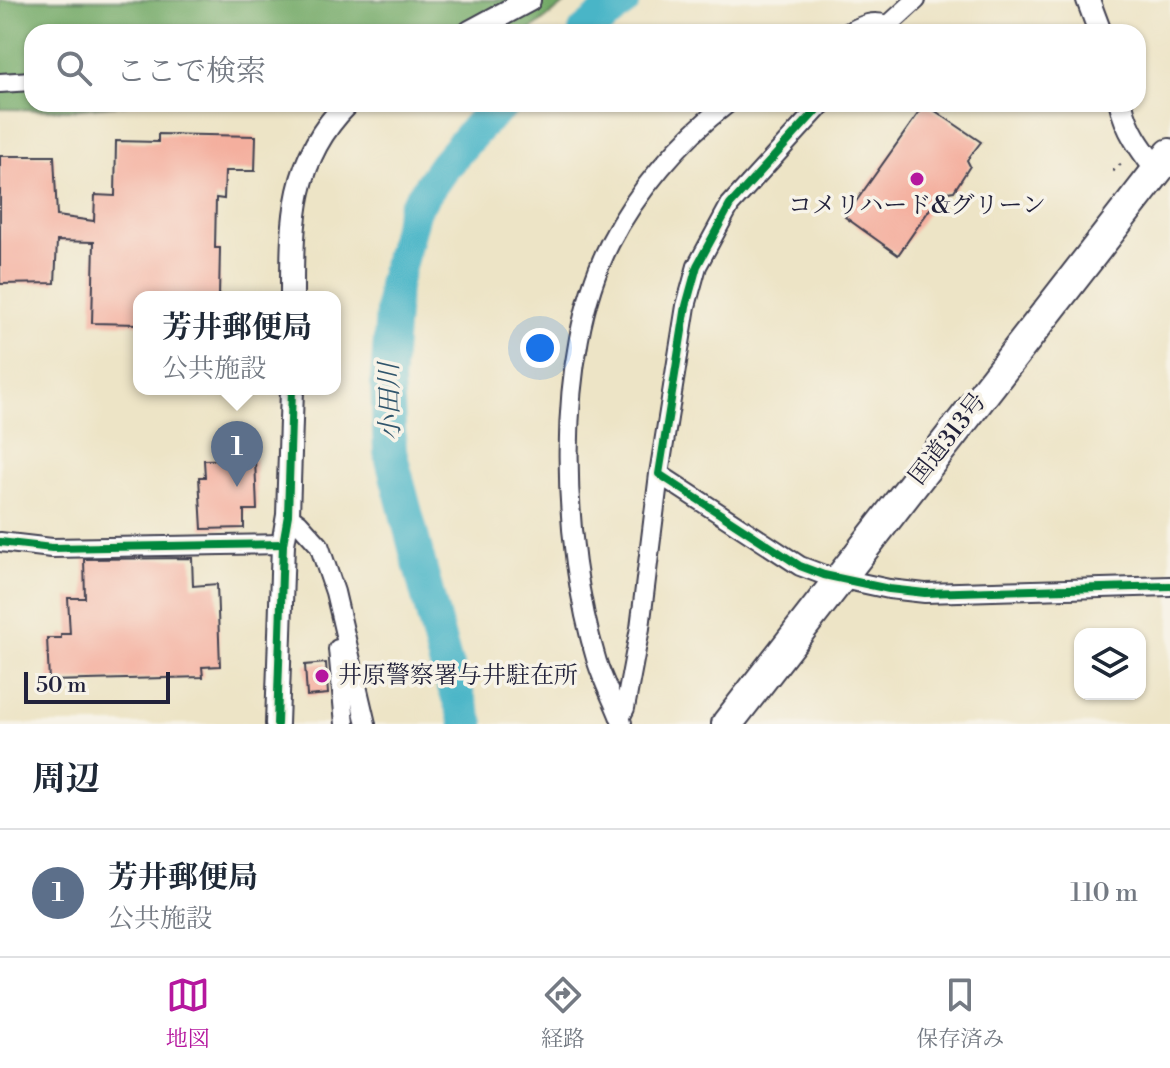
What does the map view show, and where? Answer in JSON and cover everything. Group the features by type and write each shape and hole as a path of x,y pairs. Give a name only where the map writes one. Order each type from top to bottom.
{"highway":[{"name":"国道313号","path":"727,724 1164,162"}],"street":[{"path":"485,24 529,0"},
{"path":"889,24 916,0"},
{"path":"1088,0 1097,24"},
{"path":"0,83 24,82"},
{"path":"292,291 295,203 305,167 319,137 340,112"},
{"path":"621,721 598,663 573,549 570,419 575,366 591,295 610,244 628,213 684,141 718,112"},
{"path":"621,721 640,628 659,474 686,306 697,266 730,205 815,112"},
{"path":"1123,112 1135,141 1164,162"},
{"path":"277,724 292,395"},
{"path":"659,474 784,557 824,575 925,593 1170,586"},
{"path":"288,515 319,545 335,592 366,724"},
{"path":"0,542 52,548 283,544"},
{"path":"345,636 338,650 345,724"}],"path":[{"path":"1113,171 1121,164"}],"green space":[{"path":"0,0 570,0 538,24 24,24 24,109 0,109"}],"building":[{"name":"コメリハード&グリーン","path":"919,112 937,112 981,142 967,160 970,166 954,191 941,193 898,255 845,217"},
{"path":"158,134 256,136 255,171 225,171 224,199 216,198 215,248 220,248 219,291 133,291 133,324 92,323 94,242 57,241 55,283 0,284 0,156 54,156 57,216 94,221 95,195 115,196 116,141 158,142"},
{"path":"255,459 257,510 244,510 244,528 202,529 199,477 205,477 204,460"},
{"path":"192,558 193,586 217,584 220,666 202,667 203,677 49,681 47,638 70,634 68,598 85,598 84,559"},
{"path":"326,663 328,694 307,696 305,665"}],"waterway":[{"name":"小田川","path":"595,24 624,0"},
{"name":"小田川","path":"468,724 445,662 390,452 387,381 394,285 414,209 444,166 494,112"}],"cycle path":[{"path":"815,112 730,205 697,266 686,306 659,474 800,566 824,575 925,593 1170,586"},
{"path":"277,724 292,395"},
{"path":"0,542 52,548 283,544"}],"place":[{"name":"コメリハード&グリーン","path":"917,179"},
{"name":"芳井郵便局","path":"237,487"},
{"name":"井原警察署与井駐在所","path":"322,676"}]}
